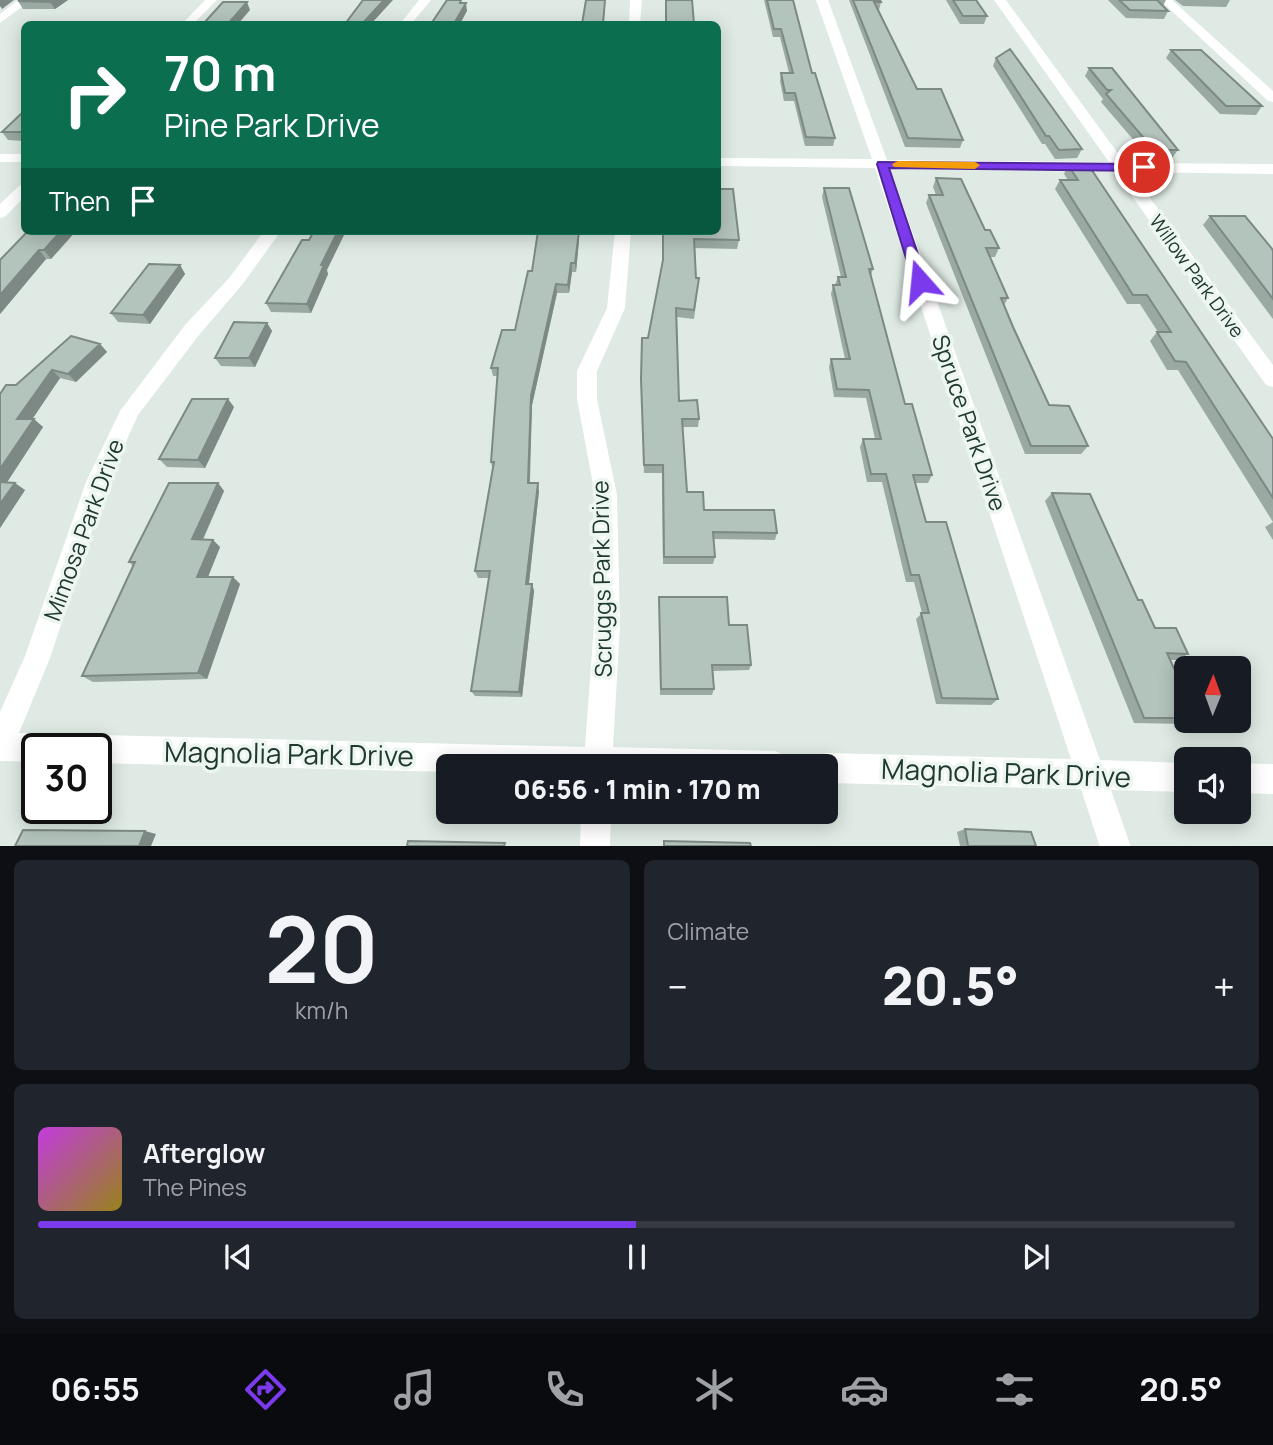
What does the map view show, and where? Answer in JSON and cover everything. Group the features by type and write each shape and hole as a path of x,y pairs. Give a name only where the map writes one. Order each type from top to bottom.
{"street":[{"path":"0,20 25,0"},
{"path":"190,21 211,0"},
{"path":"408,21 425,0"},
{"path":"635,21 636,0"},
{"name":"Spruce Park Drive","path":"822,0 882,164 1116,846"},
{"name":"Willow Park Drive","path":"1000,0 1273,380"},
{"path":"1166,0 1273,98"},
{"path":"0,158 21,158"},
{"path":"721,162 1273,169"},
{"path":"0,214 21,192"},
{"name":"Mimosa Park Drive","path":"0,746 37,658 97,482 130,411 270,235"},
{"name":"Scruggs Park Drive","path":"599,754 607,625 606,495 587,399 587,371 615,308 623,235"},
{"path":"0,746 21,747"},
{"name":"Magnolia Park Drive","path":"112,749 436,759"},
{"name":"Magnolia Park Drive","path":"838,768 1174,777"},
{"path":"1251,778 1273,779"},
{"path":"595,846 596,824"}],"building":[{"path":"20,0 53,0 18,1"},
{"path":"363,0 384,0 365,21 347,21"},
{"path":"447,0 461,0 460,3 466,3 456,21 433,21"},
{"path":"586,0 605,0 603,21 582,21"},
{"path":"666,0 692,0 694,21 666,21"},
{"path":"767,0 793,0 812,73 815,73 835,138 806,137 795,93 785,93 781,73 793,73 781,29 774,29"},
{"path":"853,0 880,0 881,2 874,2 917,89 941,89 963,140 908,138"},
{"path":"953,0 976,0 987,16 963,16"},
{"path":"1119,0 1157,0 1168,11 1130,10"},
{"path":"223,2 247,2 231,21 206,21"},
{"path":"1010,49 1082,149 1059,150 1049,136 1046,136 996,58"},
{"path":"1171,50 1201,50 1262,106 1226,106"},
{"path":"1089,68 1112,68 1178,150 1154,150 1106,94 1111,90 1107,90"},
{"path":"21,114 21,132 2,132"},
{"path":"1068,165 1089,166 1273,439 1273,498 1186,362 1175,361 1157,332 1171,332 1147,295 1133,295 1060,180 1078,180"},
{"path":"936,178 961,179 985,230 990,230 999,248 986,248 1008,298 1001,298 1013,327 1049,405 1069,406 1088,446 1031,446 929,195 943,195"},
{"path":"824,188 849,188 873,269 869,269 905,404 912,404 932,475 913,475 926,522 946,522 998,699 942,698 921,613 929,613 919,575 911,575 886,474 871,474 863,439 881,439 869,390 837,389 831,359 850,359 833,285 840,285 838,277 846,277"},
{"path":"721,189 733,189 739,240 694,239 696,278 699,278 694,310 676,308 679,401 697,400 699,419 682,419 687,492 703,492 704,510 774,510 777,533 713,532 715,557 664,557 663,465 644,465 642,338 648,338 663,260 663,235 721,235"},
{"path":"1210,216 1245,216 1273,250 1273,299"},
{"path":"24,235 57,235 44,250 39,250 0,295 0,260"},
{"path":"312,235 336,235 321,265 324,265 307,304 266,303 302,240 309,240"},
{"path":"537,235 578,235 575,263 571,263 568,285 556,284 531,396 528,483 538,483 526,584 532,584 519,692 471,691 490,571 475,571 494,462 491,462 498,368 491,368 502,330 515,330 528,271 532,271"},
{"path":"149,264 180,265 143,315 111,313"},
{"path":"234,322 267,323 249,358 215,358"},
{"path":"71,336 100,344 68,374 52,370 17,419 34,419 0,469 0,394 6,385 16,385"},
{"path":"192,399 228,399 198,460 159,459"},
{"path":"0,482 15,483 0,504"},
{"path":"169,483 218,483 192,539 213,540 197,577 233,577 198,673 82,676 135,562 129,562"},
{"path":"1052,493 1090,494 1138,600 1142,600 1155,628 1176,628 1188,654 1167,653 1174,668 1174,718 1144,718"},
{"path":"659,597 727,597 729,625 747,625 751,665 712,665 714,689 661,689"},
{"path":"965,829 1031,832 1036,846 968,846"},
{"path":"23,830 145,831 139,846 15,846"},
{"path":"408,841 505,843 504,846 407,846"},
{"path":"664,841 750,843 751,846 664,846"}],"slow traffic":[{"path":"898,164 975,165"}],"route":[{"path":"920,281 882,164 1144,167"}]}
